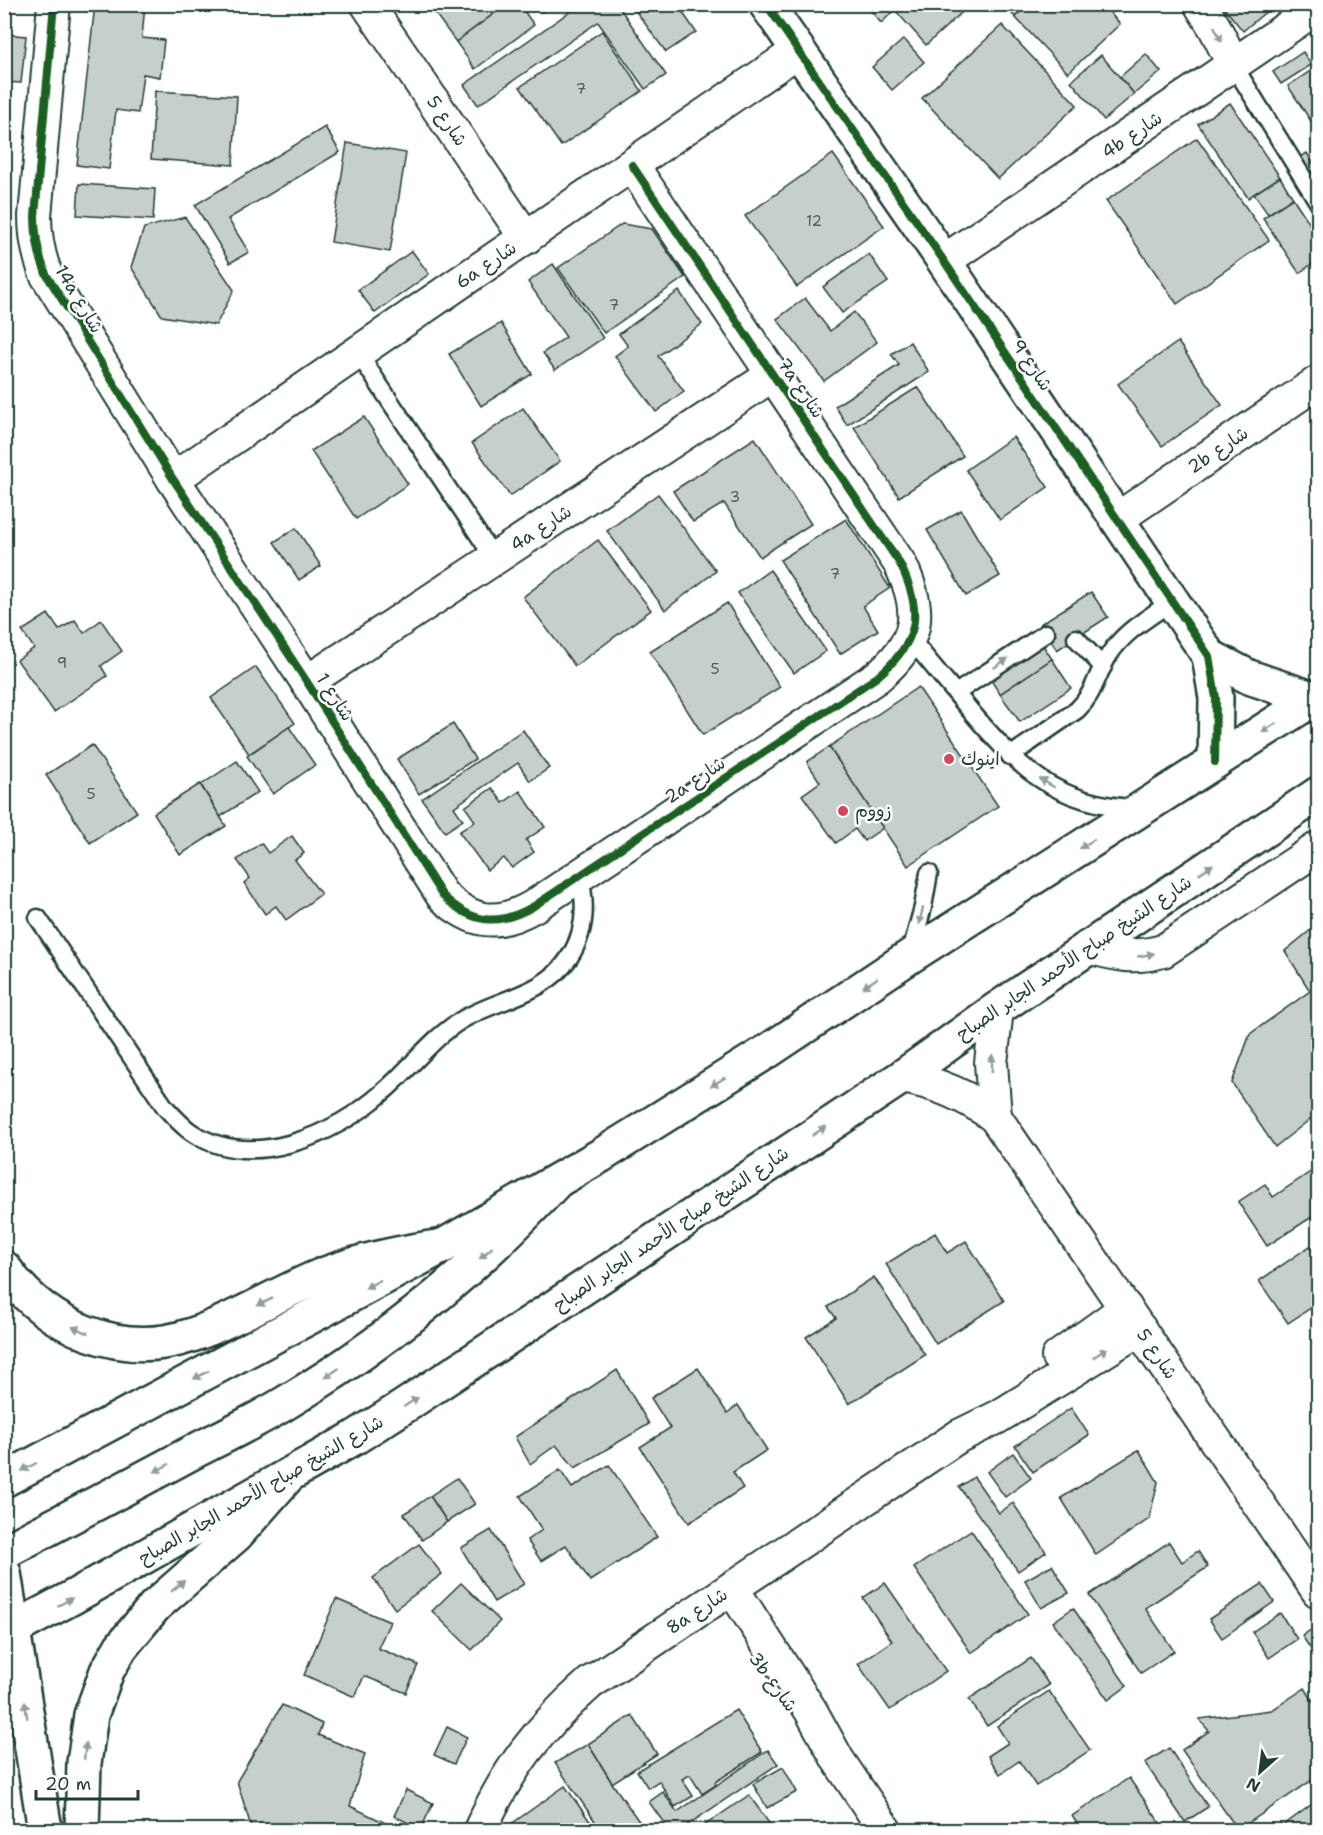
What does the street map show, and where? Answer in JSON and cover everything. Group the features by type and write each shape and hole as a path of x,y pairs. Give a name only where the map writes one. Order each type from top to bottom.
{"main road":[{"name":"شارع 9","path":"766,4 944,261 1209,656 1216,698 1215,762"},
{"name":"شارع 9","path":"1209,656 1260,682 1316,698"},
{"path":"4,1480 443,1246 556,1182 768,1051 909,957 1316,698"},
{"name":"شارع الشيخ صباح الأحمد الجابر الصباح","path":"9,1632 289,1475 403,1407 902,1077 1088,947 1318,794"},
{"path":"4,1552 281,1405 331,1373 380,1339 472,1266 516,1226 556,1182"},
{"path":"4,1268 32,1300 71,1327 109,1340 141,1343 165,1342 200,1332 318,1277 348,1266 380,1256 443,1246"},
{"path":"82,1830 84,1763 91,1715 98,1692 116,1655 137,1625 155,1606 236,1535 289,1475"},
{"path":"4,1573 9,1632 45,1830"}],"street":[{"name":"14a شارع","path":"54,4 36,216 35,236 39,256 56,291 173,479"},
{"name":"شارع 5","path":"368,4 526,238"},
{"path":"1200,4 1234,66"},
{"name":"4b شارع","path":"944,261 1318,7"},
{"name":"6a شارع","path":"173,479 798,51"},
{"name":"7a شارع","path":"632,165 900,564 911,587 915,613 910,638"},
{"name":"4a شارع","path":"307,682 774,374"},
{"name":"2b شارع","path":"1117,519 1318,382"},
{"name":"شارع 1","path":"173,479 307,682 442,895 453,906 481,919"},
{"name":"2a شارع","path":"481,919 502,919 522,913 877,677 897,660 910,638"},
{"path":"1088,947 1119,955 1134,956 1163,951 1318,848"},
{"path":"995,1117 991,1063 997,1009"},
{"name":"شارع 5","path":"902,1077 927,1081 951,1090 974,1102 995,1117 1133,1318 1314,1574"},
{"name":"8a شارع","path":"480,1830 496,1795 515,1764 563,1707 590,1683 959,1436 998,1417 1133,1318"},
{"name":"3b شارع","path":"723,1594 811,1711 838,1760 885,1830"}],"lane":[{"path":"1234,66 1318,202"},
{"path":"358,353 494,558"},
{"path":"1010,756 1086,702 1118,643 1172,601"},
{"path":"956,693 1046,633"},
{"path":"910,638 1010,756 1049,785 1071,795 1110,806 1143,809"},
{"path":"1076,638 1103,667"},
{"path":"909,957 920,924 929,873"},
{"path":"38,918 165,1107 177,1121 191,1132 216,1143 242,1149 260,1149 304,1139 358,1113 385,1091 433,1042 460,1021 491,1005 528,992 557,973 573,952 582,928 585,911 584,894 579,875"}],"building":[{"path":"95,4 145,4 142,38 164,40 160,77 143,74 138,113 116,110 109,169 77,165"},
{"path":"428,4 507,4 456,42"},
{"path":"507,4 519,4 534,25 475,69 456,42"},
{"path":"537,4 554,4 542,12"},
{"path":"581,4 617,4 666,75 645,89 598,22 478,105 464,85"},
{"path":"635,4 677,4 696,32 666,52 632,6"},
{"path":"865,4 971,4 926,45 895,10 881,23"},
{"path":"1003,4 1029,4 1015,17"},
{"path":"1029,4 1102,4 1120,24 1068,73 1015,17"},
{"path":"1221,4 1275,4 1243,31"},
{"path":"1002,25 1077,105 998,179 922,98"},
{"path":"602,31 642,91 561,146 520,87"},
{"path":"4,34 26,36 21,83 4,82"},
{"path":"904,39 924,62 892,90 872,67"},
{"path":"1303,52 1311,65 1281,84 1273,72"},
{"path":"1146,54 1161,72 1134,94 1120,77"},
{"path":"1101,55 1134,94 1104,120 1071,81"},
{"path":"1318,66 1318,132 1288,86"},
{"path":"155,91 237,96 233,165 151,159"},
{"path":"1230,103 1280,177 1248,198 1198,124"},
{"path":"325,127 340,152 228,219 249,252 230,263 195,205"},
{"path":"1197,138 1269,240 1177,304 1106,201"},
{"path":"347,143 406,153 390,252 331,242"},
{"path":"1307,153 1318,171 1318,193 1296,160"},
{"path":"833,154 884,226 797,287 745,216"},
{"path":"1280,177 1293,198 1268,214 1254,194"},
{"path":"79,184 155,189 153,220 77,215"},
{"path":"1293,198 1318,236 1318,260 1299,273 1263,218"},
{"path":"185,217 234,290 216,325 162,316 131,267 144,228"},
{"path":"622,224 652,229 685,277 604,333 558,268"},
{"path":"412,251 429,274 375,313 358,290"},
{"path":"869,254 888,282 842,313 823,287"},
{"path":"553,264 603,338 555,370 543,353 566,337 528,282"},
{"path":"679,291 702,324 658,356 684,391 656,412 615,356 628,346 619,334"},
{"path":"805,298 830,331 854,312 877,342 824,381 777,319"},
{"path":"501,323 532,374 481,406 449,354"},
{"path":"910,342 929,372 847,425 835,406 899,365 891,354"},
{"path":"1178,342 1222,405 1162,446 1118,384"},
{"path":"918,387 963,456 899,497 854,427"},
{"path":"523,408 560,461 510,496 472,443"},
{"path":"364,417 408,484 356,519 311,451"},
{"path":"1013,437 1048,487 1000,520 966,470"},
{"path":"755,438 811,524 760,557 724,503 693,522 673,491"},
{"path":"658,494 716,571 665,610 607,531"},
{"path":"961,510 1000,576 966,596 927,530"},
{"path":"846,519 890,588 863,606 878,630 840,654 780,560"},
{"path":"296,528 321,566 299,580 274,542"},
{"path":"598,540 651,610 575,666 523,597"},
{"path":"770,570 826,651 794,673 738,593"},
{"path":"1091,592 1108,617 1057,650 1040,624"},
{"path":"727,603 780,687 703,735 650,652"},
{"path":"48,614 59,630 75,620 84,633 101,620 122,651 101,666 107,676 54,712 17,660 34,648 22,631"},
{"path":"1033,630 1052,659 1000,694 981,665"},
{"path":"1052,659 1071,688 1020,722 1000,694"},
{"path":"256,667 295,723 249,754 211,698"},
{"path":"918,687 998,806 908,866 829,747"},
{"path":"453,724 475,759 419,794 397,759"},
{"path":"289,727 315,765 273,794 247,756"},
{"path":"523,730 549,768 530,781 518,763 454,807 463,820 445,832 422,799"},
{"path":"92,745 137,812 90,843 46,775"},
{"name":"زووم","path":"829,747 883,828 864,841 855,829 836,843 802,795 820,782 807,762"},
{"path":"237,761 258,792 220,817 201,785"},
{"path":"200,784 226,826 180,855 154,813"},
{"path":"492,788 503,803 520,791 545,827 526,840 534,852 512,868 504,858 487,870 459,832 475,821 465,807"},
{"path":"292,836 304,853 295,860 321,894 286,920 276,906 265,914 244,883 250,878 237,860 261,843 268,853"},
{"path":"1318,924 1318,1113 1275,1147 1232,1083 1250,1034 1310,991 1285,951"},
{"path":"1318,1167 1318,1213 1267,1246 1238,1202 1265,1184 1273,1197"},
{"path":"935,1233 947,1253 966,1241 1004,1301 936,1344 886,1264"},
{"path":"1310,1246 1318,1258 1318,1303 1288,1323 1259,1281"},
{"path":"874,1277 925,1355 849,1404 806,1337 836,1318 828,1307"},
{"path":"698,1368 727,1413 738,1405 767,1450 733,1472 743,1488 689,1523 640,1447 670,1428 651,1398"},
{"path":"617,1370 649,1424 575,1468 556,1445 530,1464 515,1437"},
{"path":"1071,1408 1089,1435 1033,1472 1015,1446"},
{"path":"1139,1450 1158,1482 1149,1519 1096,1555 1061,1498"},
{"path":"1013,1453 1031,1478 1005,1497 987,1472"},
{"path":"609,1465 657,1537 590,1581 566,1545 541,1561 527,1540 542,1530 520,1496 560,1470 572,1488"},
{"path":"974,1477 999,1513 1013,1503 1046,1552 1018,1571 959,1487"},
{"path":"457,1478 475,1504 447,1522 430,1496"},
{"path":"430,1496 447,1522 422,1540 404,1514"},
{"path":"491,1530 524,1584 494,1602 461,1548"},
{"path":"971,1530 1028,1614 971,1653 914,1568"},
{"path":"1169,1542 1182,1562 1198,1551 1208,1567 1145,1608 1174,1651 1141,1673 1089,1595"},
{"path":"419,1544 442,1574 395,1609 373,1578"},
{"path":"1052,1565 1069,1593 1041,1608 1025,1580"},
{"path":"461,1583 500,1621 472,1650 432,1611"},
{"path":"885,1583 946,1671 890,1710 858,1664 892,1641 863,1598"},
{"path":"1262,1584 1274,1602 1222,1638 1209,1619"},
{"path":"336,1599 390,1622 378,1648 418,1665 406,1693 364,1676 355,1697 304,1675"},
{"path":"1073,1608 1127,1686 1108,1700 1053,1622"},
{"path":"1280,1613 1297,1639 1269,1658 1252,1632"},
{"path":"1315,1627 1318,1631 1318,1660 1302,1636"},
{"path":"1031,1658 1049,1685 987,1726 969,1699"},
{"path":"1305,1688 1318,1709 1318,1776 1238,1830 1182,1750 1209,1731 1199,1719 1272,1710"},
{"path":"1049,1691 1090,1750 1036,1786 1019,1761 1000,1774 988,1756 1008,1743 997,1726"},
{"path":"282,1705 322,1724 318,1735 365,1754 350,1806 392,1826 390,1830 252,1830 237,1781"},
{"path":"736,1710 762,1752 715,1782 716,1785 702,1794 690,1775 682,1779 693,1796 675,1807 659,1781 648,1788 637,1771"},
{"path":"632,1715 657,1754 612,1783 588,1744"},
{"path":"447,1727 467,1737 454,1764 434,1755"},
{"path":"588,1744 645,1830 601,1830 555,1763"},
{"path":"1169,1748 1208,1807 1185,1822 1145,1763"},
{"path":"768,1750 778,1764 680,1830 669,1830 649,1802 663,1792 677,1812"},
{"path":"783,1767 797,1792 767,1808 753,1784"},
{"path":"1129,1778 1165,1830 1081,1830 1072,1816"},
{"path":"565,1786 596,1830 504,1829"},
{"path":"406,1790 433,1803 421,1829 394,1816"},
{"path":"749,1795 771,1826 765,1830 698,1830"},
{"path":"1318,1800 1318,1830 1277,1830"}],"cycle path":[{"path":"54,4 35,216 37,245 46,274 173,479 307,682 442,895 453,905 475,917 486,919 509,917 534,906 877,677 902,651 913,626 912,597 900,564 632,165"},
{"path":"766,4 944,261 1209,656 1216,698 1215,762"}],"place":[{"name":"اينوك","path":"949,759"},
{"name":"زووم","path":"843,811"}]}
